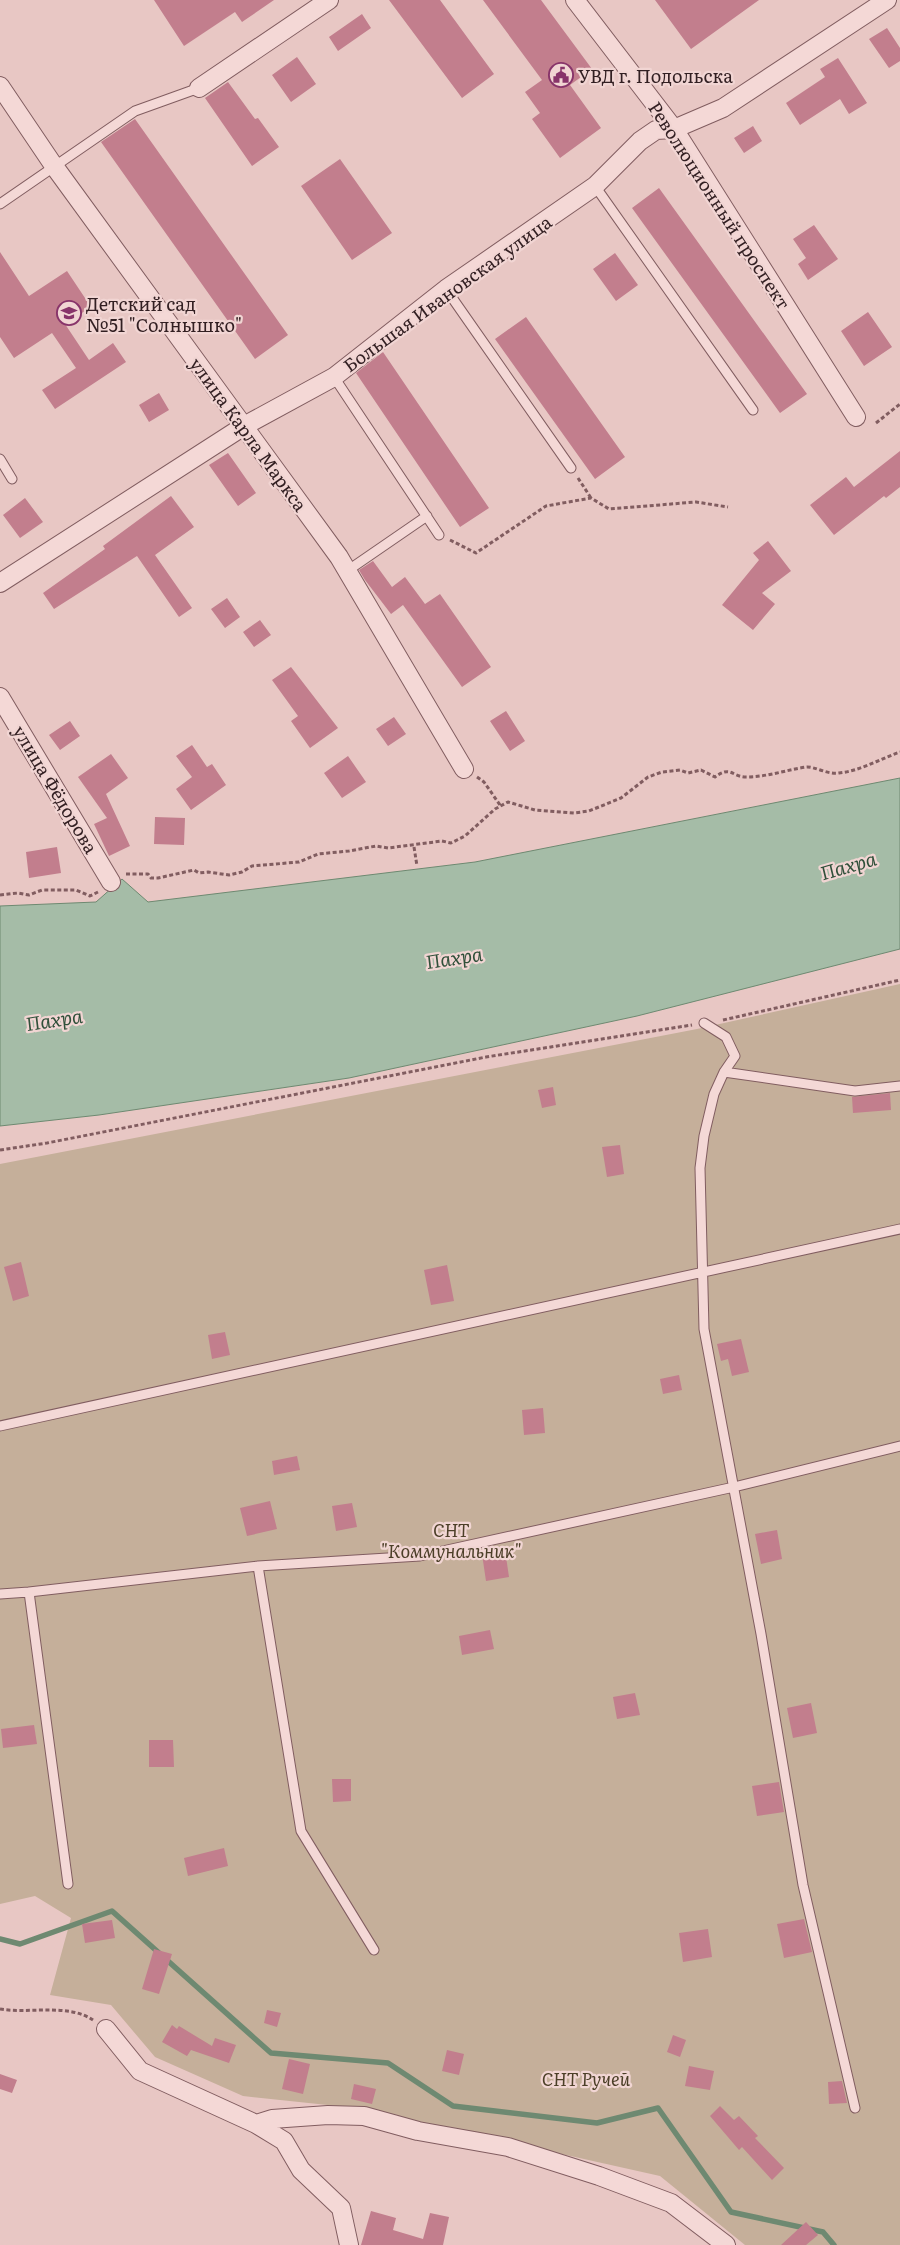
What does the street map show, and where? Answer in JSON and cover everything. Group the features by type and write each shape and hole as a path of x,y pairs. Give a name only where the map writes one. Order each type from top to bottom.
{"street":[{"path":"199,88 329,0"},
{"name":"Революционный проспект","path":"575,0 674,129 856,417"},
{"name":"Большая Ивановская улица","path":"0,583 244,426 334,377 446,289 595,186 640,141 656,130 674,129 723,108 887,0"},
{"name":"улица Карла Маркса","path":"0,86 54,166 244,426 347,571 464,769"},
{"name":"улица Фёдорова","path":"0,697 111,882"},
{"path":"106,2029 140,2071 256,2124 284,2141 301,2170 341,2208 349,2245"},
{"path":"256,2124 272,2118 328,2115 364,2116 418,2131 508,2147 599,2176 671,2203 726,2245"}],"lane":[{"path":"0,204 135,111 199,88"},
{"path":"595,186 753,410"},
{"path":"446,289 571,468"},
{"path":"334,377 439,535"},
{"path":"0,460 12,479"},
{"path":"347,571 427,516"},
{"path":"704,1023 726,1036 735,1056 724,1072 714,1094 700,1168 704,1329 734,1487 803,1885 855,2108"},
{"path":"724,1072 855,1091 900,1086"},
{"path":"0,1426 900,1229"},
{"path":"0,1594 258,1566 420,1556 734,1487 900,1446"},
{"path":"258,1566 301,1831 374,1950"},
{"path":"29,1592 68,1884"}],"path":[{"path":"876,423 900,404"},
{"path":"571,468 591,498 609,509 696,502 728,507"},
{"path":"439,535 476,553 546,506 591,498"},
{"path":"0,895 18,893 29,895 42,890 76,890 90,898 111,882 133,872 148,874 151,878 194,870 199,873 208,872 229,875 263,864 299,862 318,854 376,846 388,848 414,847 422,844 456,841 480,824 500,805 508,802 528,809 550,812 589,811 621,798 648,777 662,772 676,770 688,773 701,770 715,777 722,771 731,771 744,777 783,773 808,766 822,772 840,773 855,770 900,752"},
{"path":"464,769 484,782 500,805"},
{"path":"414,847 417,866"},
{"path":"0,1150 47,1143 486,1057 704,1023 900,980"},
{"path":"0,2009 60,2011 88,2017 106,2029"}],"green space":[{"name":"СНТ \"Коммунальник\"","path":"900,984 900,2245 745,2245 660,2176 356,2108 243,2096 155,2057 111,2005 50,1995 71,1918 35,1896 0,1904 0,1164 697,1029"}],"water":[{"name":"Пахра","path":"900,778 900,949 637,1016 349,1078 99,1115 0,1126 0,906 96,902 122,879 148,902 475,862"}],"building":[{"path":"154,0 274,0 242,22 235,12 184,46"},
{"path":"389,0 440,0 494,74 462,98"},
{"name":"УВД г. Подольска","path":"483,0 541,0 592,69 570,85 601,128 560,158 532,119 540,113 525,92 542,80"},
{"path":"655,0 759,0 691,49"},
{"path":"362,14 371,28 338,51 329,37"},
{"path":"887,28 900,48 900,61 889,68 869,39"},
{"path":"297,57 316,84 291,102 272,75"},
{"path":"838,58 867,103 849,114 840,99 800,125 786,103 825,77 820,69"},
{"path":"228,82 255,119 258,118 279,147 252,166 205,98"},
{"path":"135,119 288,335 255,359 101,142"},
{"path":"753,126 762,141 744,153 734,138"},
{"path":"340,159 392,233 352,260 301,186"},
{"path":"659,188 807,394 780,413 632,208"},
{"path":"814,225 838,259 808,280 798,264 806,258 793,239"},
{"path":"0,252 29,296 67,271 91,307 65,324 89,360 113,343 126,362 55,409 42,390 76,368 52,333 14,358 0,337"},
{"path":"615,253 638,285 616,301 593,269"},
{"path":"868,312 892,347 864,366 841,331"},
{"path":"526,317 625,457 595,479 495,339"},
{"path":"383,352 489,508 460,527 356,373"},
{"path":"159,393 169,410 149,422 139,405"},
{"path":"900,451 900,487 886,498 884,496 834,535 810,505 846,477 854,487"},
{"path":"228,453 256,493 238,506 209,465"},
{"path":"171,496 194,527 155,555 192,608 179,617 137,556 54,609 43,593 105,549 103,546"},
{"path":"25,498 43,522 20,538 3,515"},
{"path":"768,541 791,571 762,593 775,604 753,630 722,605 759,560 753,553"},
{"path":"373,561 392,587 405,577 425,604 440,594 491,667 462,687 403,605 391,614 365,580 359,570"},
{"path":"227,598 240,617 225,628 211,609"},
{"path":"260,620 271,635 254,647 243,632"},
{"path":"291,667 338,728 310,748 291,721 298,716 272,680"},
{"path":"506,711 525,741 510,751 490,721"},
{"path":"394,717 406,734 388,746 376,729"},
{"path":"70,721 80,736 60,750 49,735"},
{"path":"192,745 207,767 212,764 226,785 191,810 176,789 192,777 176,756"},
{"path":"111,754 128,778 106,794 130,846 109,856 94,824 107,818 78,777"},
{"path":"348,756 366,782 342,798 324,773"},
{"path":"155,817 185,818 184,845 154,844"},
{"path":"57,847 61,873 29,878 26,852"},
{"path":"553,1087 556,1105 542,1108 538,1090"},
{"path":"890,1093 891,1110 853,1113 852,1097"},
{"path":"620,1145 624,1174 607,1177 602,1147"},
{"path":"21,1262 29,1296 13,1301 4,1267"},
{"path":"447,1265 454,1301 431,1305 424,1270"},
{"path":"225,1332 230,1355 212,1359 208,1335"},
{"path":"741,1339 749,1372 732,1376 728,1359 721,1361 717,1344"},
{"path":"679,1375 682,1390 663,1394 660,1379"},
{"path":"543,1408 545,1433 524,1435 522,1410"},
{"path":"297,1456 300,1470 274,1475 272,1461"},
{"path":"270,1501 277,1529 247,1536 240,1508"},
{"path":"352,1503 357,1527 336,1531 332,1506"},
{"path":"777,1530 782,1559 761,1564 755,1534"},
{"path":"505,1550 509,1577 486,1581 482,1554"},
{"path":"490,1630 494,1649 462,1655 459,1636"},
{"path":"635,1693 640,1715 617,1719 613,1697"},
{"path":"811,1703 817,1733 793,1738 787,1708"},
{"path":"34,1725 37,1744 3,1748 1,1729"},
{"path":"149,1740 173,1740 174,1767 149,1767"},
{"path":"332,1779 351,1779 351,1801 333,1802"},
{"path":"779,1782 784,1812 757,1816 752,1786"},
{"path":"224,1848 228,1866 188,1876 184,1858"},
{"path":"804,1919 812,1952 784,1958 777,1924"},
{"path":"112,1920 115,1938 85,1943 82,1924"},
{"path":"708,1929 712,1957 683,1962 679,1933"},
{"path":"154,1949 172,1954 159,1994 142,1989"},
{"path":"267,2010 281,2013 277,2027 264,2023"},
{"path":"172,2025 177,2029 179,2026 212,2046 215,2038 236,2045 229,2063 191,2050 187,2056 162,2042"},
{"path":"673,2035 686,2040 680,2057 667,2052"},
{"path":"447,2050 464,2054 459,2075 442,2071"},
{"path":"289,2059 310,2064 303,2094 282,2089"},
{"path":"689,2066 714,2071 710,2090 685,2086"},
{"path":"0,2074 17,2080 12,2093 0,2089"},
{"path":"842,2081 847,2103 829,2104 828,2082"},
{"path":"354,2084 376,2089 372,2104 351,2099"},
{"path":"720,2106 734,2120 739,2116 758,2136 755,2138 784,2168 772,2180 742,2147 739,2150 710,2116"},
{"path":"371,2211 396,2218 393,2230 423,2239 430,2213 449,2217 443,2245 361,2245"},
{"path":"806,2222 818,2235 806,2245 781,2245"}],"waterway":[{"path":"0,1939 20,1944 112,1911 271,2053 388,2063 453,2106 597,2123 658,2108 731,2212 823,2232 834,2245"}],"place":[{"name":"УВД г. Подольска","path":"561,75"},
{"name":"Детский сад №51 \"Солнышко\"","path":"69,313"}],"park label":[{"name":"СНТ Ручей","path":"586,2078"}]}
